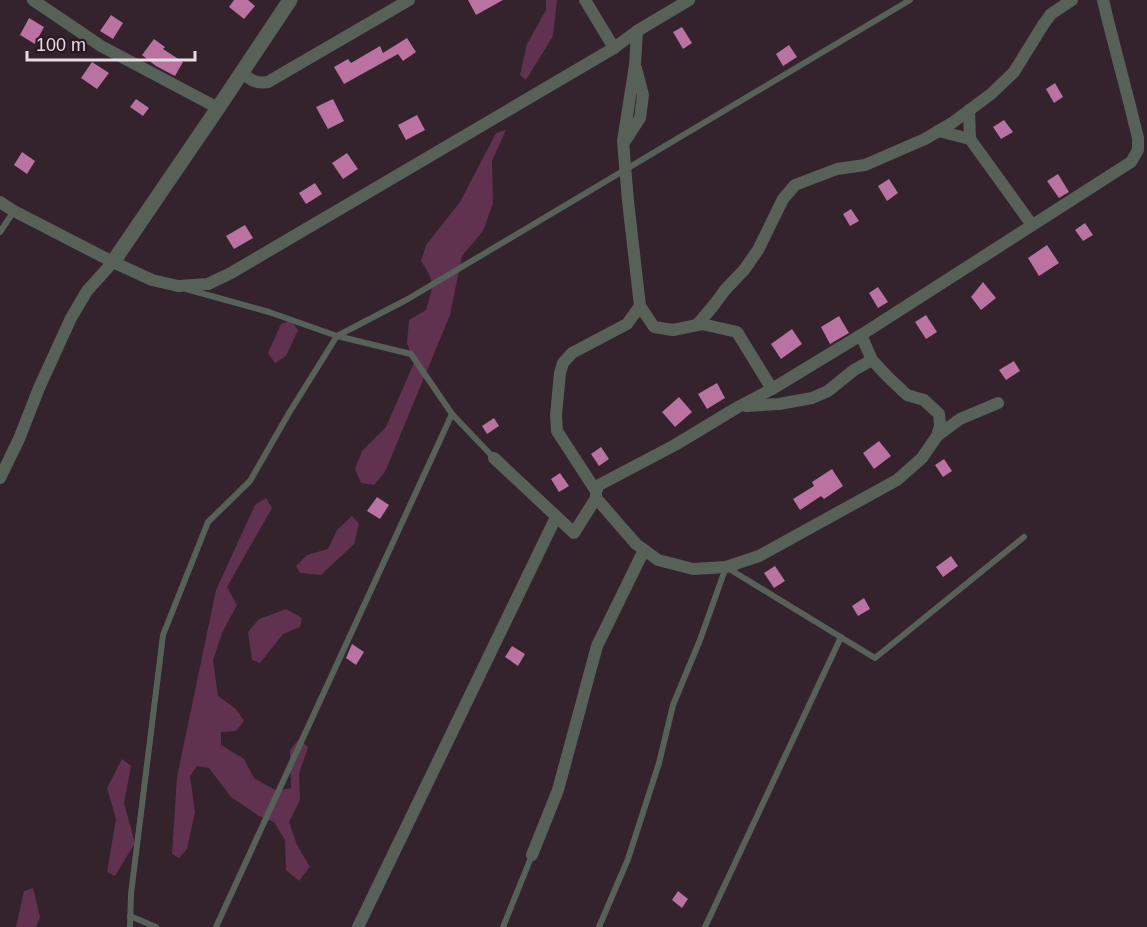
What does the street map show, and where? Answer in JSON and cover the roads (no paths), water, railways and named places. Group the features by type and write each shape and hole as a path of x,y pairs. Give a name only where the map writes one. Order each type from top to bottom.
{"street":[{"path":"33,0 101,46 218,108"},
{"path":"242,73 254,82 268,82 409,0"},
{"path":"585,0 614,48"},
{"path":"0,201 14,211 112,262 152,280 178,286 208,284 231,273 614,48 637,31 689,0"},
{"path":"697,325 758,250 783,199 795,185 837,169 865,165 938,131 991,94 1014,72 1051,14 1072,0"},
{"path":"495,458 574,533 596,495 599,485 675,445 772,389 1131,162 1138,150 1138,138 1104,0"},
{"path":"0,478 71,318 87,291 112,262 242,73 288,1"},
{"path":"637,31 635,65 623,145 640,306 654,327 673,330 702,324 737,332 772,389"},
{"path":"969,110 970,139 1032,225"},
{"path":"938,131 970,139"},
{"path":"640,306 627,324 572,353 563,363 556,416 557,431 596,495 636,544 658,560 693,569 726,567 759,556 897,480 922,458 938,436 960,419 998,403"},
{"path":"861,334 872,360 907,394 924,400 939,414 951,420 960,419"},
{"path":"738,407 812,398 828,391 854,370 872,360"},
{"path":"773,404 785,381"},
{"path":"938,436 939,414"},
{"path":"358,927 556,518"},
{"path":"532,855 558,790 597,646 644,550"}],"lane":[{"path":"130,927 133,882 163,635 208,522 250,481 337,336 408,299 910,0"},
{"path":"0,232 14,211"},
{"path":"178,286 269,312 337,336 411,354 452,414 495,458"},
{"path":"216,927 452,414"},
{"path":"599,927 628,859 659,763 673,705 700,640 726,567 875,658 1024,537"},
{"path":"705,927 841,637"},
{"path":"503,927 532,855"},
{"path":"130,916 156,927"}]}
